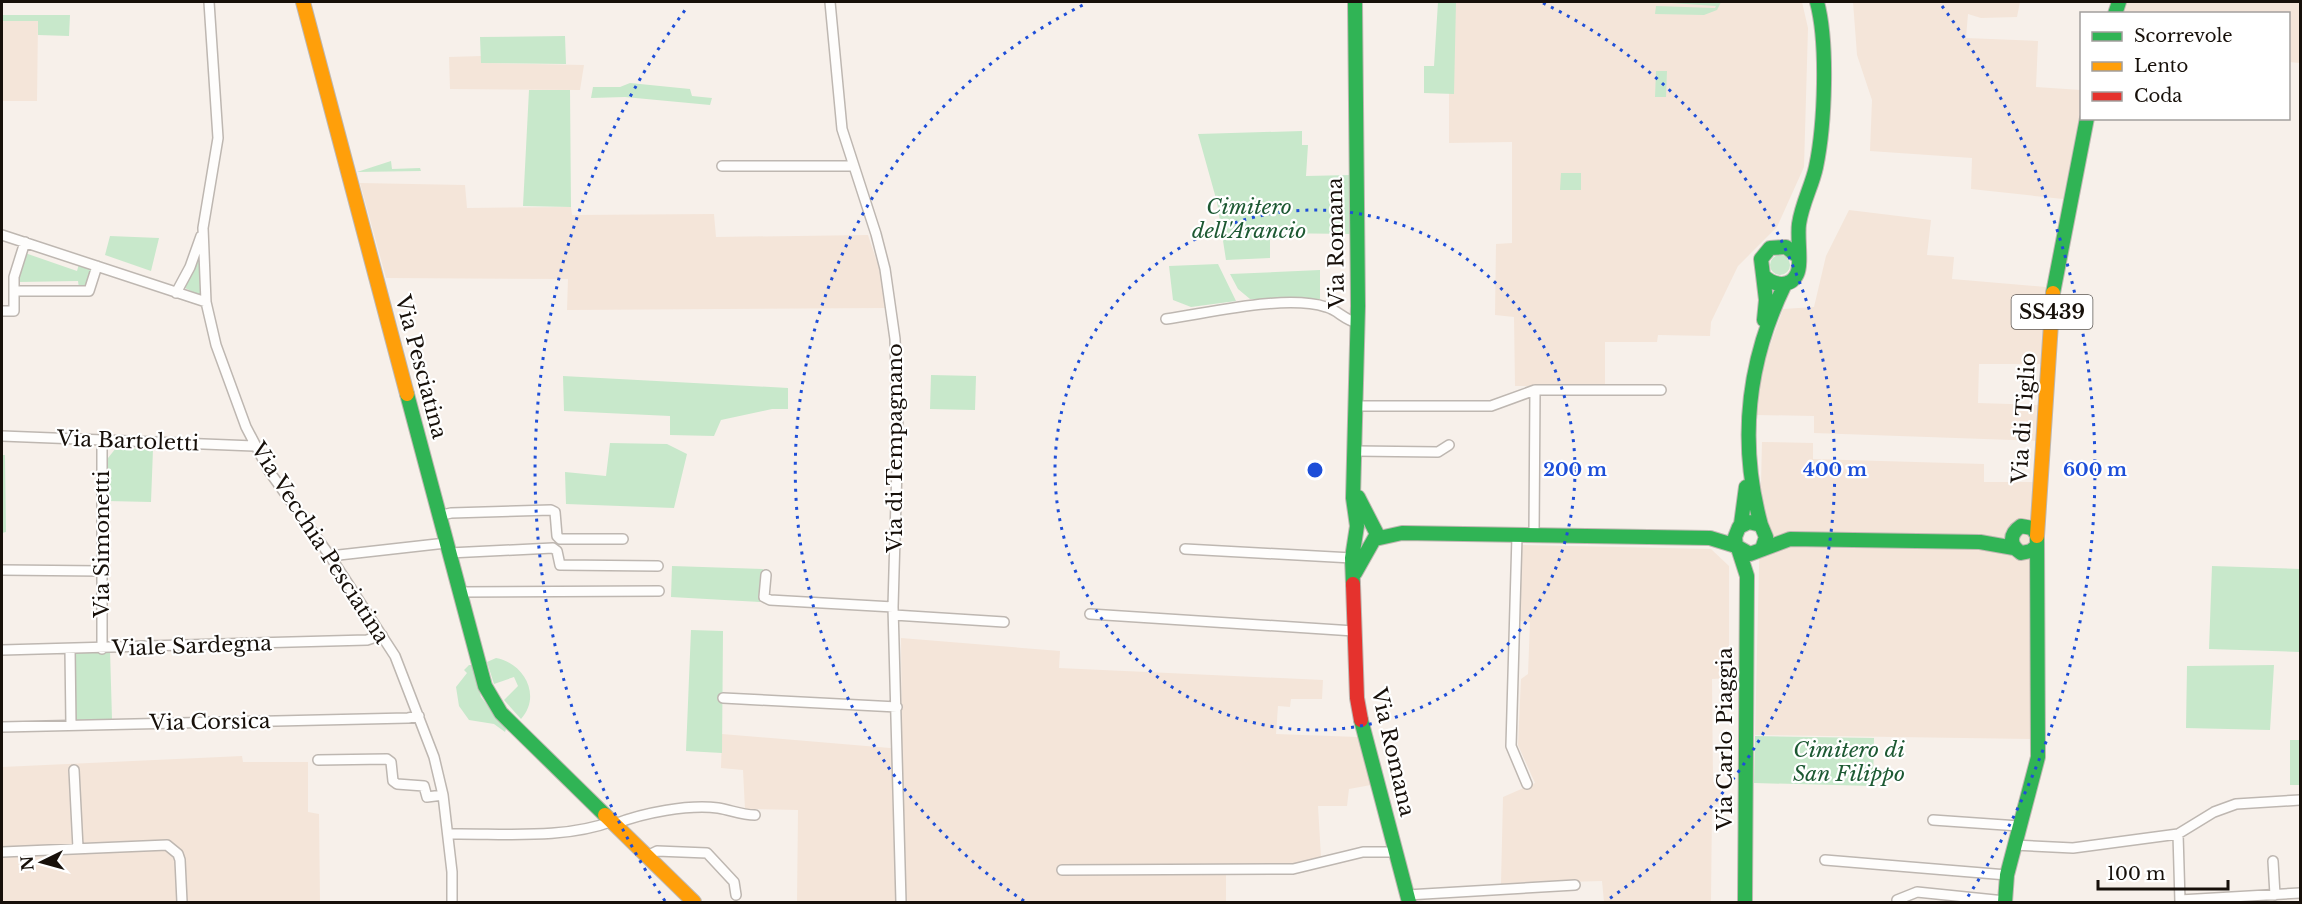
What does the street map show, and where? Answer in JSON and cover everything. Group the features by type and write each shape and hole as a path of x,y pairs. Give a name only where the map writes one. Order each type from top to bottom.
{"main road":[{"name":"Via Pesciatina","path":"303,2 485,686 501,713 519,732 614,822 694,903"},
{"name":"Via Romana","path":"1355,2 1358,323 1354,507 1357,530 1352,558 1359,716 1408,899"},
{"path":"1761,343 1785,284 1793,279 1798,271 1796,255 1801,212 1813,179 1819,144 1819,4"},
{"name":"Via di Tiglio","path":"2005,902 2007,875 2035,775 2039,746 2037,540 2053,288 2086,120"},
{"path":"1747,576 1737,547 1747,476 1748,402 1761,343 1766,300 1760,264 1762,256 1767,250 1776,246 1801,212"},
{"path":"1776,246 1788,248 1796,255"},
{"path":"1763,275 1772,283 1785,284"},
{"path":"1747,476 1766,541 1747,576"},
{"name":"Via Romana","path":"1355,484 1361,507 1374,532"},
{"name":"Via di Tiglio","path":"2019,529 2039,508"},
{"path":"1374,532 1365,522 1357,530 1360,542 1374,532 1710,538 1737,547 1746,553 1790,539"},
{"path":"1710,538 1749,522 1790,539 1980,542 2019,550 2037,540 2032,528 2019,529 2003,538 1980,542"},
{"path":"2019,529 2011,540 2039,577"},
{"path":"1354,573 1374,532"},
{"name":"Via Carlo Piaggia","path":"1745,903 1747,576"}],"street":[{"name":"Via Vecchia Pesciatina","path":"209,2 218,138 203,228 206,302 216,345 254,446 268,471 330,556 395,656 434,757 443,795 449,834 452,903"},
{"name":"Via di Tempagnano","path":"830,2 842,129 876,234 894,324 898,431 894,611 901,903"},
{"path":"722,166 853,166"},
{"path":"176,293 190,267 203,228"},
{"path":"2,235 206,302"},
{"path":"2,311 14,311 14,277 25,242"},
{"path":"14,291 89,291 97,266"},
{"path":"1166,319 1255,305 1306,304 1328,307 1346,321 1358,323"},
{"path":"1356,406 1491,406 1536,390 1661,390"},
{"path":"1534,536 1536,390"},
{"name":"Via Bartoletti","path":"2,436 254,446"},
{"name":"Via Simonetti","path":"102,440 102,649"},
{"path":"1355,451 1438,452 1449,445"},
{"path":"438,516 451,513 551,510 555,512 560,539 623,539"},
{"path":"1517,536 1511,746 1527,784"},
{"path":"330,556 447,548 553,548 557,551 560,565 658,566"},
{"path":"1185,549 1352,558"},
{"path":"2,570 101,572"},
{"path":"766,575 764,597 770,600 1004,622"},
{"path":"459,592 658,591"},
{"path":"1090,614 1354,631"},
{"name":"Viale Sardegna","path":"2,650 367,640 382,635"},
{"path":"70,649 71,725"},
{"path":"723,698 897,707"},
{"name":"Via Corsica","path":"2,727 418,716"},
{"path":"318,759 387,759 392,762 393,781 397,784 424,786 429,798 443,795"},
{"path":"74,770 78,848"},
{"path":"2014,845 2073,848 2178,834 2214,812 2236,804 2301,800"},
{"path":"449,834 548,832 595,828 664,810 718,808 730,813 755,814"},
{"path":"1934,820 2019,826"},
{"path":"2178,834 2180,901 2301,893"},
{"path":"2,852 167,845 178,854 180,860 182,903"},
{"path":"647,856 657,851 707,853 734,882 736,895"},
{"path":"1062,870 1293,869 1358,853 1396,852"},
{"path":"1825,860 2007,875"},
{"path":"2273,861 2275,895"},
{"path":"1408,899 1575,885"},
{"path":"1897,900 1917,892 1934,898 2005,902"}],"shaded area":[{"path":"1449,2 1802,2 1808,28 1804,167 1777,227 1738,266 1711,322 1710,336 1658,335 1657,342 1605,342 1605,387 1515,386 1514,317 1495,315 1496,244 1512,243 1512,142 1449,143"},
{"path":"1853,2 2020,2 2017,17 1981,18 1968,14 1966,38 2038,41 2036,87 2080,90 2080,113 2063,199 1971,189 1972,158 1870,151 1872,100 1857,55"},
{"path":"2126,2 2300,2 2300,63 2290,62 2290,12 2122,12"},
{"path":"2,21 38,21 37,101 2,101"},
{"path":"481,56 482,63 584,65 580,90 450,89 449,57"},
{"path":"360,183 465,185 467,208 571,207 572,215 714,214 716,237 868,235 880,271 885,308 567,310 568,279 386,278"},
{"path":"1849,210 1931,220 1927,255 1954,257 1952,279 2046,287 2041,364 1979,364 1978,403 2040,405 2038,441 1814,433 1814,416 1757,415 1762,368 1783,309 1814,307 1826,256"},
{"path":"1762,442 1813,443 1813,459 1984,464 1984,482 2034,482 2029,608 2031,739 1755,735"},
{"path":"1522,545 1711,549 1729,566 1729,678 1712,679 1713,782 1721,783 1721,804 1712,805 1711,902 1604,902 1602,881 1501,884 1503,797 1535,783 1518,745 1521,679 1528,674 1530,622 1520,621"},
{"path":"901,638 1060,651 1059,668 1323,680 1322,699 1291,699 1290,707 1278,706 1276,734 1358,737 1371,785 1349,789 1347,806 1318,806 1321,857 1291,866 1226,868 1226,902 797,902 798,810 745,809 743,770 721,768 722,734 902,749"},
{"path":"242,756 243,762 308,762 308,812 319,814 320,902 2,902 2,767"}],"green space":[{"path":"1438,2 1456,2 1454,94 1424,93 1424,66 1434,66"},
{"path":"1656,2 1721,2 1717,10 1704,15 1655,14 1656,6 1715,8 1716,6"},
{"path":"2,15 70,15 69,36 38,35 38,21 2,21"},
{"path":"565,36 566,64 481,63 480,37"},
{"path":"1656,71 1667,71 1666,97 1655,97"},
{"path":"630,83 690,89 692,96 712,98 710,105 625,97 591,98 593,87 620,87"},
{"path":"529,90 570,90 571,207 523,206"},
{"name":"Cimitero dell'Arancio","path":"1302,131 1302,145 1308,145 1306,176 1352,175 1351,234 1270,233 1270,258 1226,260 1217,202 1198,134"},
{"path":"391,161 392,169 420,168 421,171 357,172"},
{"path":"1561,173 1581,173 1581,190 1560,190"},
{"path":"110,236 159,238 151,271 105,255"},
{"path":"25,253 77,271 79,264 93,269 88,288 79,288 78,281 18,282"},
{"path":"1780,255 1787,258 1790,265 1787,272 1780,275 1773,272 1770,265 1773,258"},
{"path":"200,257 202,293 199,295 185,288"},
{"path":"1218,264 1236,301 1191,307 1173,300 1169,266"},
{"path":"1320,270 1320,299 1250,299 1238,289 1230,274"},
{"path":"931,375 976,376 975,410 930,409"},
{"path":"563,376 788,388 788,409 772,409 721,420 714,436 670,435 670,416 564,411"},
{"path":"610,443 667,444 687,454 674,508 566,504 565,472 606,476"},
{"path":"116,448 153,449 151,502 107,501 108,458"},
{"path":"2,455 5,455 6,532 2,533"},
{"path":"672,566 763,569 760,602 671,597"},
{"path":"2212,566 2300,569 2300,652 2209,649"},
{"path":"691,630 723,631 722,753 686,751"},
{"path":"110,650 112,719 76,720 74,651"},
{"path":"496,658 515,666 527,682 530,700 521,719 504,700 518,686 514,677 494,684 487,662"},
{"path":"472,665 481,697 506,729 505,732 494,724 469,720 459,706 456,687 467,673 464,670"},
{"path":"2274,665 2270,730 2186,728 2187,666"},
{"path":"2300,720 2300,785 2290,785 2290,740 2299,740"},
{"name":"Cimitero di San Filippo","path":"1755,736 1874,738 1873,786 1754,783"}],"traffic: fast":[{"path":"1353,584 1352,558 1357,526 1353,498 1358,306 1355,2"},
{"path":"1796,255 1786,247 1770,248 1761,259 1763,275 1776,283 1786,284 1794,279 1798,270 1799,224 1816,167 1822,129 1824,61 1817,2"},
{"path":"2116,12 2119,2"},
{"path":"2053,293 2087,120"},
{"path":"1763,275 1766,300 1764,320"},
{"path":"1761,525 1750,463 1748,432 1750,402 1762,343 1785,284"},
{"path":"407,394 485,686 501,713 605,815"},
{"path":"1741,524 1746,487"},
{"path":"1355,573 1377,534 1358,497"},
{"path":"1762,549 1766,537 1761,525 1749,522 1739,527 1735,537 1736,546 1750,554 1790,539 1980,542 2014,548"},
{"path":"2037,535 2032,528 2021,526 2014,532 2012,540 2014,547 2021,553 2031,551 2037,546"},
{"path":"1375,539 1402,533 1710,538 1736,546"},
{"path":"2005,902 2007,875 2038,757 2037,536"},
{"path":"1738,548 1747,576 1745,902"},
{"path":"1361,720 1409,902"}],"traffic: slow":[{"path":"303,2 407,394"},
{"path":"2037,536 2053,293"},
{"path":"605,815 694,902"}],"traffic: jam":[{"path":"1353,584 1357,698 1361,720"}]}
